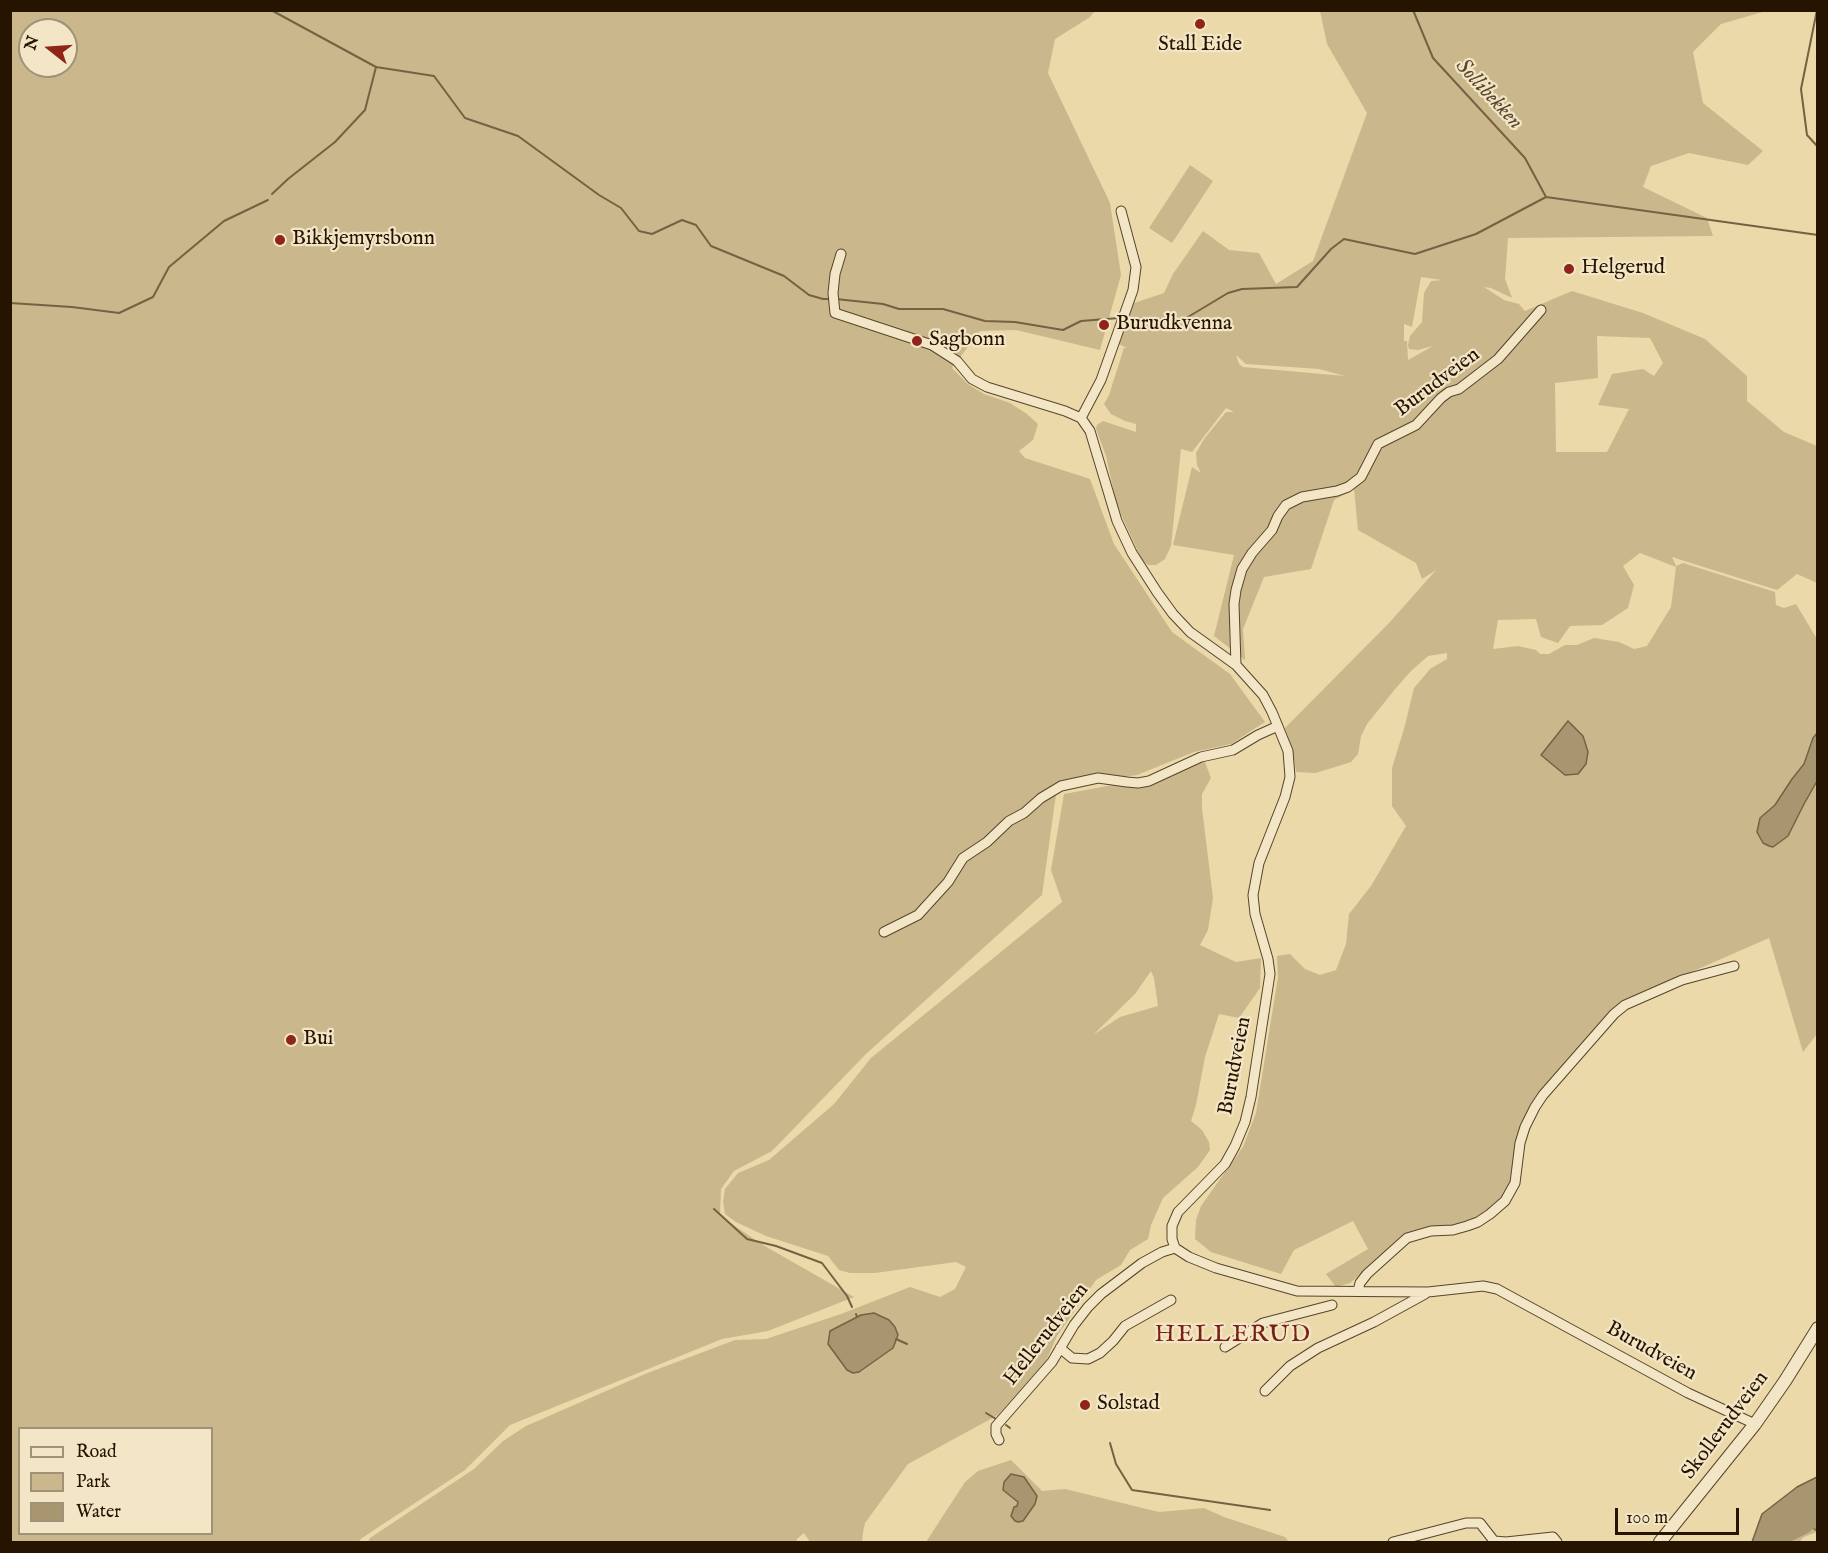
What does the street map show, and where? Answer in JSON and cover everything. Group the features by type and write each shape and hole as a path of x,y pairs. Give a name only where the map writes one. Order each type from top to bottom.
{"street":[{"path":"841,254 835,274 835,305 932,345 957,361 972,379 987,387 1082,418 1101,380 1133,290 1136,267 1121,211"},
{"name":"Burudveien","path":"1236,665 1234,604 1242,568 1272,530 1286,505 1302,497 1348,487 1361,477 1378,444 1416,425 1441,398 1459,389 1498,359 1541,310"},
{"name":"Burudveien","path":"1082,418 1090,430 1117,521 1132,553 1157,592 1190,632 1236,665 1263,695 1288,751 1290,777 1285,797 1259,863 1253,895 1255,914 1268,959 1270,975 1251,1096 1245,1122 1225,1164 1178,1212 1172,1226 1175,1248 1189,1257 1216,1268 1297,1291 1428,1292 1469,1286 1497,1289 1714,1407 1755,1424"},
{"path":"884,932 918,915 948,882 963,858 987,842 1009,821 1024,813 1041,798 1060,786 1098,778 1138,783 1149,781 1201,756 1233,750 1278,726"},
{"path":"1358,1291 1360,1283 1367,1274 1407,1238 1431,1231 1453,1230 1478,1222 1505,1201 1515,1183 1520,1143 1535,1107 1614,1014 1625,1005 1682,980 1734,966"},
{"name":"Hellerudveien","path":"999,1440 996,1426 1046,1370 1074,1325 1101,1294 1142,1263 1175,1248"},
{"name":"Burudveien","path":"1265,1392 1290,1366 1318,1348 1374,1322 1428,1292"},
{"path":"1060,1348 1072,1358 1088,1359 1100,1353 1125,1326 1171,1300"},
{"path":"1225,1347 1263,1323 1332,1305"},
{"name":"Skollerudveien","path":"1660,1542 1755,1424 1818,1328"},
{"path":"1393,1542 1474,1522 1480,1523 1494,1541 1506,1542 1553,1537 1557,1542"}],"green space":[{"path":"11,11 1095,11 1090,17 1055,39 1048,73 1110,203 1121,275 1100,350 1016,330 980,331 952,368 968,384 984,394 1010,403 1038,424 1033,440 1019,451 1025,458 1090,479 1114,544 1172,632 1230,674 1265,722 1231,744 1194,752 1137,775 1057,787 1042,895 866,1054 772,1151 734,1171 721,1189 720,1216 763,1245 854,1297 768,1331 722,1339 510,1425 465,1470 358,1542 11,1542"},
{"path":"1320,11 1766,11 1721,24 1693,52 1703,103 1763,151 1748,165 1689,153 1651,166 1643,187 1707,218 1713,236 1508,238 1505,279 1512,298 1484,287 1504,300 1519,304 1525,311 1572,291 1643,313 1705,339 1747,376 1747,401 1784,432 1817,446 1817,583 1797,574 1777,590 1672,557 1676,566 1683,563 1775,592 1776,605 1784,608 1796,604 1817,639 1817,733 1804,764 1775,805 1760,818 1773,847 1788,836 1817,781 1817,1034 1803,1052 1769,938 1689,973 1613,1011 1551,1079 1529,1109 1522,1125 1511,1184 1502,1201 1478,1222 1413,1231 1350,1283 1336,1287 1326,1274 1368,1249 1353,1221 1294,1250 1281,1274 1211,1252 1195,1239 1196,1220 1201,1206 1243,1147 1256,1113 1278,977 1277,956 1290,954 1305,969 1320,975 1336,970 1346,944 1349,914 1371,886 1406,826 1392,806 1392,768 1414,688 1430,669 1447,659 1447,653 1428,656 1396,688 1367,724 1361,736 1358,754 1351,762 1316,773 1296,772 1293,752 1285,728 1390,622 1436,570 1422,579 1416,563 1358,530 1354,489 1334,500 1311,569 1264,577 1243,629 1245,660 1214,636 1234,555 1173,545 1192,467 1201,473 1197,465 1196,453 1204,439 1226,412 1234,412 1226,408 1192,452 1181,449 1171,546 1165,559 1156,565 1148,565 1142,560 1124,521 1116,502 1106,456 1096,429 1097,425 1103,421 1136,432 1136,424 1111,414 1104,404 1124,348 1127,348 1119,344 1134,303 1164,293 1173,274 1203,231 1229,250 1259,253 1276,284 1313,261 1367,113 1327,44","holes":["1421,277 1442,280 1431,281 1424,293 1422,322 1410,336 1408,345 1409,349 1418,350 1433,346 1408,360 1407,341 1404,341 1404,324 1412,327","1597,336 1650,338 1663,363 1654,376 1643,369 1612,374 1598,405 1629,409 1607,452 1556,452 1555,383 1598,378","1236,355 1246,364 1319,369 1345,376 1243,367 1239,364","1640,553 1676,567 1671,607 1647,646 1634,649 1619,642 1594,638 1577,645 1565,645 1549,654 1540,654 1536,650 1518,646 1493,649 1498,620 1536,619 1541,637 1558,643 1570,626 1602,625 1628,608 1634,585 1623,566"]},
{"path":"1190,165 1213,181 1172,243 1149,228"},
{"path":"1203,757 1211,778 1202,794 1202,808 1213,898 1208,930 1200,945 1236,962 1261,958 1260,988 1239,1018 1219,1014 1205,1057 1191,1121 1202,1130 1209,1142 1210,1150 1198,1167 1163,1198 1151,1225 1148,1239 1130,1250 1121,1265 1096,1280 1057,1336 1046,1361 998,1415 908,1464 865,1523 862,1542 810,1542 804,1533 797,1539 797,1542 368,1542 370,1538 474,1469 503,1441 526,1426 645,1374 735,1340 766,1339 841,1314 910,1287 940,1297 955,1289 966,1267 956,1262 875,1273 850,1273 839,1270 828,1256 766,1236 736,1222 725,1214 723,1202 725,1189 738,1173 769,1160 834,1104 871,1058 1062,902 1051,870 1064,794 1113,785 1140,788 1176,773","holes":["1151,971 1158,1006 1120,1017 1093,1035 1135,994"]},
{"path":"1011,1460 1042,1491 1065,1489 1159,1512 1204,1508 1285,1537 1289,1542 926,1542 965,1482 978,1471"},
{"path":"1817,1489 1817,1532 1804,1537 1799,1542 1764,1542"}],"water":[{"path":"1568,721 1583,736 1588,752 1586,764 1578,774 1565,775 1541,755"},
{"path":"1817,733 1817,781 1788,836 1773,847 1769,846 1763,843 1757,832 1760,818 1775,805 1804,764"},
{"path":"874,1313 889,1320 898,1335 893,1348 859,1372 853,1373 847,1370 828,1344 830,1331 861,1315"},
{"path":"1011,1474 1024,1477 1037,1496 1035,1504 1023,1521 1018,1522 1011,1516 1018,1502 1003,1490 1004,1482"},
{"path":"1817,1477 1817,1531 1803,1521 1774,1542 1752,1542 1762,1514 1797,1487"}],"waterway":[{"path":"271,10 376,67 434,76 465,118 518,136 599,195 621,208 639,231 652,234 682,220 696,225 711,246 784,276 809,295 831,299"},
{"name":"Sollibekken","path":"1413,10 1433,58 1525,158 1546,197"},
{"path":"1817,10 1801,89 1807,135 1818,147"},
{"path":"272,194 335,142 365,110 376,67"},
{"path":"1125,318 1183,320 1228,293 1242,289 1297,287 1331,249 1344,239 1415,254 1476,234 1546,197 1818,235"},
{"path":"10,303 119,313 153,297 169,267 224,221 268,200"},
{"path":"836,299 883,304 899,309 943,309 985,321 1015,322 1063,330 1081,321 1119,318"},
{"path":"714,1209 747,1239 776,1246 822,1263 847,1296 852,1307"},
{"path":"896,1339 907,1344"},
{"path":"986,1413 996,1419"},
{"path":"1006,1425 1010,1428"},
{"path":"1110,1443 1116,1464 1132,1490 1270,1510"},
{"path":"1779,1542 1781,1538 1805,1526 1818,1515"}],"place":[{"name":"Stall Eide","path":"1200,24"},
{"name":"Bikkjemyrsbonn","path":"280,240"},
{"name":"Helgerud","path":"1569,269"},
{"name":"Burudkvenna","path":"1104,325"},
{"name":"Sagbonn","path":"917,341"},
{"name":"Bui","path":"291,1040"},
{"name":"Solstad","path":"1085,1405"}],"district":[{"name":"HELLERUD","path":"1233,1336"}]}
